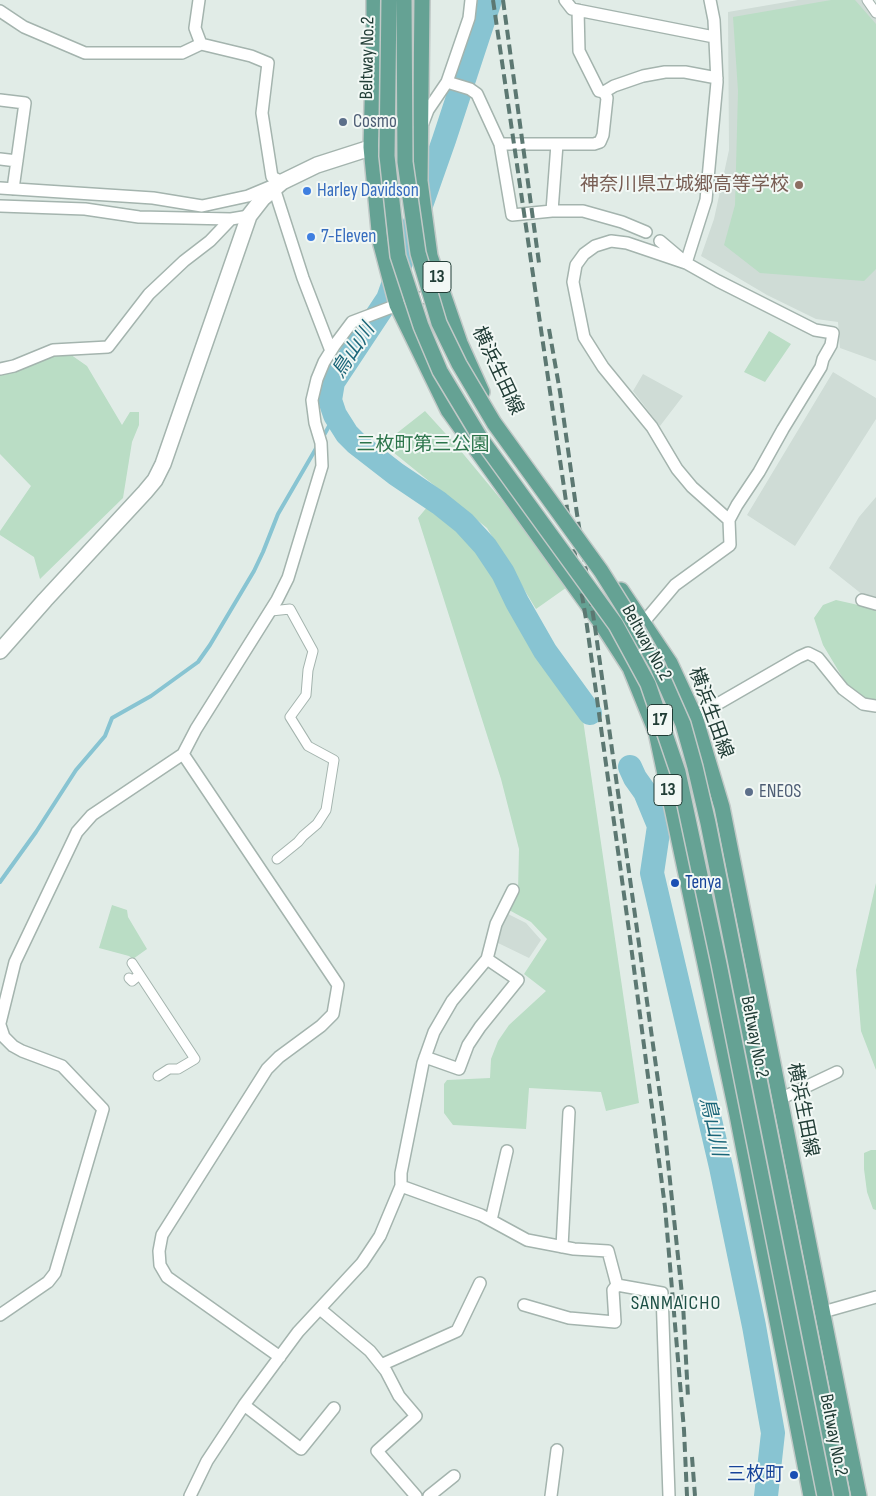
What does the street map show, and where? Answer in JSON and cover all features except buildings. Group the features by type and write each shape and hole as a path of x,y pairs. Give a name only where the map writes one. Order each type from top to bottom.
{"main road":[{"name":"13","path":"374,0 371,147 380,241 397,305 448,410 601,623 630,668 656,732 738,1115 811,1496"},
{"name":"Beltway No.2","path":"389,0 387,156 398,256 421,326 440,372 481,439 616,626 648,684 682,789 721,974 825,1496"},
{"name":"Beltway No.2","path":"404,0 405,162 418,253 439,323 458,364 494,423 601,571 631,618 657,665 683,724 708,823 842,1496"},
{"name":"横浜生田線","path":"422,0 420,180 430,256 460,343 490,413 522,460 612,576 670,663 695,716 722,807 859,1496"}],"street":[{"path":"199,0 196,28 201,44"},
{"path":"0,188 153,198 202,206 248,196 278,185 317,164 420,132 428,110 448,82 469,18 471,0"},
{"path":"565,0 572,9 714,37"},
{"path":"686,263 706,200 717,78 714,20 710,0"},
{"path":"867,0 876,13"},
{"path":"500,144 594,144 600,142 603,135 607,98 604,92 599,91 578,51 578,10"},
{"path":"0,11 24,28 84,53 182,53 201,44 251,56 268,63 262,113 272,177 278,185 303,278 331,351"},
{"path":"604,92 614,86 643,76 666,72 686,72 717,78"},
{"path":"448,82 470,89 477,94 500,144 512,214 583,211 622,222 646,232"},
{"path":"0,100 25,103 13,189"},
{"path":"552,211 557,144"},
{"path":"0,159 17,161"},
{"path":"0,651 154,480 166,456 249,216 263,198 278,185"},
{"path":"0,206 85,209 139,217 231,219 249,216"},
{"path":"0,369 14,366 53,350 108,347 149,294 184,261 210,242 231,219"},
{"path":"643,623 675,585 730,545 729,520 821,367 831,345 833,332 815,330 686,263 627,243 611,241 595,246 584,254 576,265 573,282 584,338 603,367 652,427 677,469 692,487 729,520"},
{"path":"660,241 686,263"},
{"path":"0,1315 48,1282 55,1273 103,1109 62,1066 22,1051 13,1046 4,1037 0,1024 15,962 77,832 92,815 183,754 196,729 270,611 288,578 322,466 321,443 315,423 312,400 316,379 331,351 352,322 397,305 442,292"},
{"path":"862,600 876,604"},
{"path":"270,611 290,609 313,651 308,670 306,695 290,717 308,746 334,760 326,810 317,824 277,858"},
{"path":"695,716 808,653 818,658 843,689 863,704 876,706"},
{"path":"183,754 338,985 333,1014 321,1026 279,1057 267,1069 162,1235 159,1251 160,1265 167,1277 280,1357"},
{"path":"190,1496 207,1461 244,1405 298,1332 362,1263 380,1236 401,1186 401,1173 425,1057 434,1032 452,1001 487,959 496,924 513,890"},
{"path":"425,1057 459,1069 468,1045 518,980 487,959"},
{"path":"132,964 195,1058 178,1070 169,1069 158,1076"},
{"path":"129,978 132,980 139,975"},
{"path":"780,1098 838,1072"},
{"path":"562,1247 569,1112"},
{"path":"491,1220 507,1150"},
{"path":"401,1186 491,1220 527,1240 574,1249 608,1251 617,1286"},
{"path":"381,1365 457,1331 480,1284"},
{"path":"524,1305 569,1318 615,1322 613,1290 617,1286"},
{"path":"617,1286 662,1293 669,1496"},
{"path":"823,1312 876,1297"},
{"path":"320,1308 370,1351 386,1371 399,1396 416,1416 377,1451 416,1496"},
{"path":"244,1405 301,1449 334,1408"},
{"path":"552,1496 557,1450"},
{"path":"429,1496 454,1476"}],"shaded area":[{"name":"神奈川県立城郷高等学校","path":"798,0 862,0 876,19 876,361 840,348 838,322 816,319 767,295 701,256 714,219 729,150 728,12"},
{"path":"833,372 876,398 876,419 795,546 747,515"},
{"path":"643,374 683,396 660,426 633,391"},
{"path":"876,497 876,597 863,595 829,568 859,517"},
{"path":"506,913 526,923 541,940 529,958 496,942"}],"green space":[{"name":"神奈川県立城郷高等学校","path":"831,0 855,0 876,24 876,269 864,281 760,273 724,245 735,205 738,91 733,17"},
{"path":"769,331 791,344 765,382 744,372"},
{"path":"67,352 87,366 122,425 130,412 139,412 139,425 132,442 123,498 40,579 34,557 0,535 0,531 31,486 0,454 0,373"},
{"name":"三枚町第三公園","path":"425,411 455,444 570,585 536,609 487,528 383,444"},
{"path":"428,506 470,538 501,578 524,629 581,706 639,1103 606,1111 601,1092 529,1088 526,1129 453,1125 444,1113 444,1084 447,1080 490,1078 491,1059 498,1041 509,1025 546,991 524,974 547,939 531,922 509,910 518,891 519,849 501,779 418,518"},
{"path":"836,600 876,609 876,700 869,700 847,685 823,645 814,618 823,605"},
{"path":"876,883 876,1070 861,1031 856,970"},
{"path":"112,905 127,910 128,917 147,949 133,959 129,956 99,948"},
{"path":"876,1150 876,1210 873,1209 867,1192 864,1169 864,1153"}],"waterway":[{"name":"鳥山川","path":"490,0 444,140 388,299 333,382 330,400 335,415 347,434 356,443 396,474 439,503 464,523 485,546 503,573 545,651 590,713"},
{"path":"323,437 335,415"},
{"path":"0,882 36,832 76,770 105,736 112,718 151,696 198,662 254,571 278,514 318,445"},
{"name":"鳥山川","path":"630,767 645,792 659,826 652,873 721,1167 754,1326 773,1433 766,1496"}],"railway":[{"path":"493,0 567,508 586,619 665,1207 684,1430 687,1496"},
{"path":"503,0 539,263"},
{"path":"549,329 595,627 664,1124 683,1304 688,1397"},
{"path":"692,1457 695,1496"}],"place":[{"name":"Cosmo","path":"343,122"},
{"name":"神奈川県立城郷高等学校","path":"799,185"},
{"name":"Harley Davidson","path":"307,191"},
{"name":"7-Eleven","path":"311,237"},
{"name":"ENEOS","path":"749,792"},
{"name":"Tenya","path":"675,883"},
{"name":"三枚町","path":"794,1475"}],"district":[{"name":"SANMAICHO","path":"676,1304"}]}
